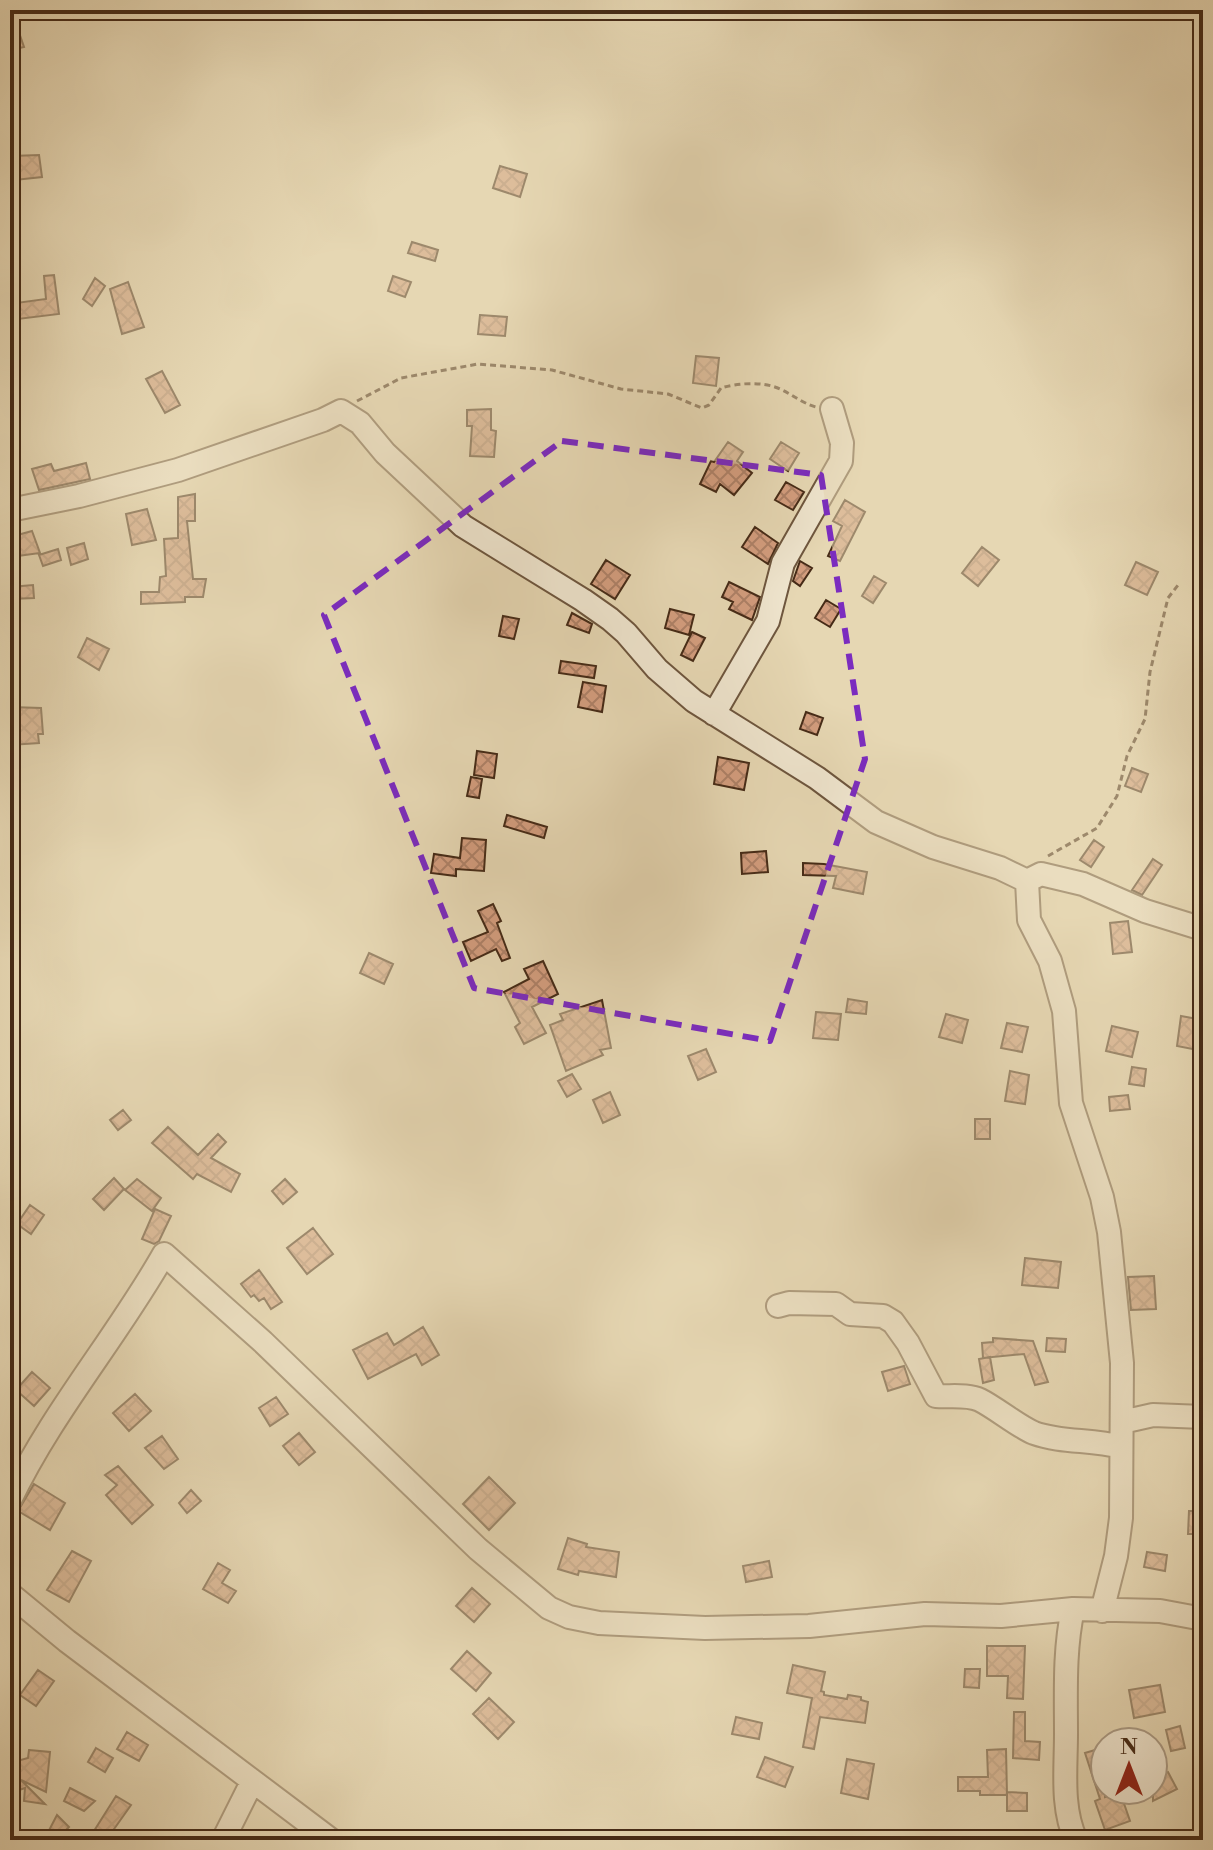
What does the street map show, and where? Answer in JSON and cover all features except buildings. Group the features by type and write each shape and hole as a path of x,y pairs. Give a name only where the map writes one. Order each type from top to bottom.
{"street":[{"path":"714,714 768,621 783,563 841,461 842,443 832,409"},
{"path":"10,510 178,470 341,411 360,423 404,472 463,526 610,619 657,669 714,714 817,778 876,822 933,847 1034,877 1083,884 1145,911 1203,929"},
{"path":"1034,877 1029,920 1050,961 1064,1011 1071,1103 1102,1197 1109,1232 1122,1363 1121,1518 1116,1556 1102,1611"},
{"path":"10,1500 98,1354 146,1286 164,1254 263,1342 478,1549 549,1608 569,1617 599,1623 705,1628 809,1626 925,1614 1001,1616 1073,1609 1160,1611 1203,1619"},
{"path":"778,1306 789,1303 836,1304 850,1314 883,1316 893,1322 908,1343 936,1396 977,1398 1030,1431 1045,1436 1073,1442 1100,1441 1121,1447"},
{"path":"1122,1422 1153,1415 1203,1417"},
{"path":"10,1594 67,1641 331,1840"},
{"path":"1073,1609 1066,1641 1066,1790 1069,1825 1076,1840"},
{"path":"223,1840 252,1782"}],"path":[{"path":"341,411 401,378 478,364 552,370 621,389 668,394 702,408 709,405 721,388 737,383 777,387 799,402 832,409"},
{"path":"1034,877 1048,856 1097,828 1117,796 1127,756 1145,719 1150,672 1168,598 1178,585"}],"highlighted area":[{"path":"562,441 821,475 865,759 770,1041 474,988 324,615"}]}
